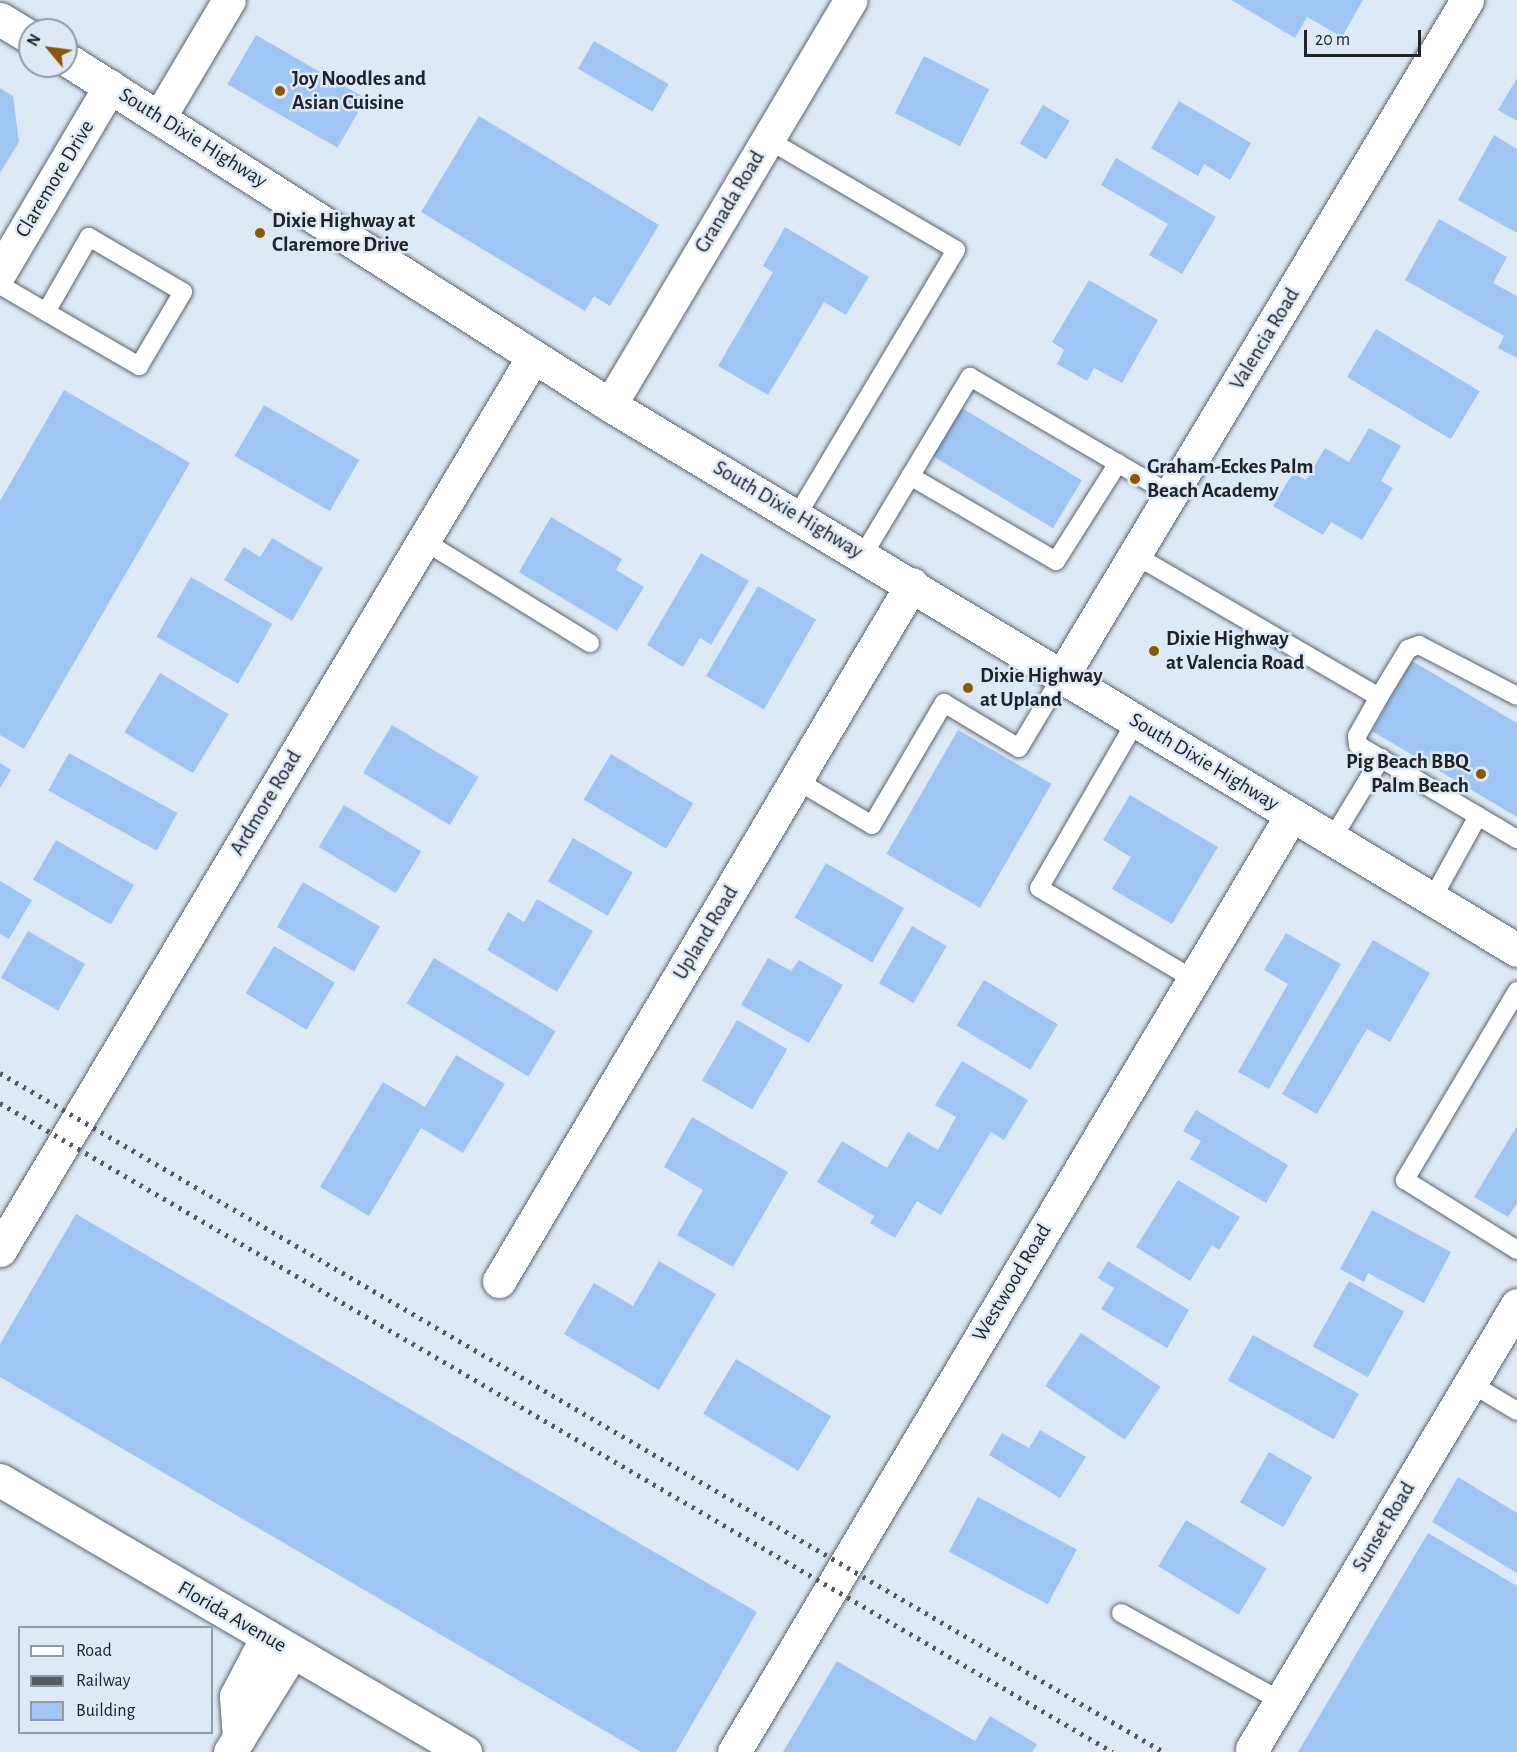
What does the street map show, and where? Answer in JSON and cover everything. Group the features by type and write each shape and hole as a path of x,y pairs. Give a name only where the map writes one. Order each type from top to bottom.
{"street":[{"path":"160,116 229,0"},
{"name":"Granada Road","path":"610,405 850,0"},
{"name":"Valencia Road","path":"1062,676 1467,0"},
{"path":"0,19 18,30"},
{"name":"South Dixie Highway","path":"78,66 160,116 610,405 912,584 1517,950"},
{"name":"Claremore Drive","path":"0,272 110,86"},
{"name":"Ardmore Road","path":"0,1250 533,357"},
{"name":"Upland Road","path":"499,1281 912,584"},
{"name":"Westwood Road","path":"734,1752 1292,814"},
{"name":"Sunset Road","path":"1252,1749 1517,1305"},
{"name":"Florida Avenue","path":"0,1480 465,1752"},
{"path":"235,1745 236,1696 279,1644"}],"lane":[{"path":"767,139 956,250 797,516"},
{"path":"0,285 46,312 139,366 183,292 88,237 46,312"},
{"path":"863,555 970,377 1172,495"},
{"path":"910,476 1056,561 1118,463"},
{"path":"424,541 590,643"},
{"path":"1136,555 1379,697"},
{"path":"1517,696 1419,645 1408,649 1357,736 1358,745 1517,839"},
{"path":"796,780 872,825 944,703 1019,748 1062,676"},
{"path":"1136,721 1039,888 1193,979"},
{"path":"1332,839 1381,758"},
{"path":"1432,899 1478,816"},
{"path":"1517,991 1405,1180 1517,1250"},
{"path":"1470,1383 1517,1411"},
{"path":"1121,1613 1281,1701"}],"building":[{"path":"1231,0 1363,0 1342,37 1307,17 1295,38"},
{"path":"256,35 366,98 337,148 228,84"},
{"path":"594,41 668,84 652,112 578,69"},
{"path":"924,56 989,89 960,146 895,113"},
{"path":"1517,78 1517,121 1498,110"},
{"path":"0,88 13,96 19,142 0,173"},
{"path":"1179,101 1251,143 1230,180 1204,164 1198,176 1151,148"},
{"path":"1043,105 1070,121 1046,160 1020,144"},
{"path":"479,116 659,225 610,306 594,296 585,311 421,212"},
{"path":"1494,135 1517,149 1517,233 1458,200"},
{"path":"1116,158 1216,217 1182,274 1149,255 1168,224 1101,185"},
{"path":"1439,219 1507,257 1493,283 1517,296 1517,358 1498,348 1504,336 1405,280"},
{"path":"785,227 869,277 846,315 824,302 768,395 718,366 773,272 763,266"},
{"path":"1089,280 1158,320 1122,383 1094,368 1087,381 1057,364 1064,350 1052,342"},
{"path":"1376,329 1480,391 1451,439 1347,377"},
{"path":"64,390 190,463 24,749 0,735 0,501"},
{"path":"955,404 1082,480 1053,528 926,452"},
{"path":"264,405 359,460 330,511 234,456"},
{"path":"1369,428 1401,446 1381,481 1393,488 1362,540 1331,522 1323,535 1273,506 1293,473 1306,480 1325,448 1349,462"},
{"path":"551,517 622,559 616,570 644,587 617,631 519,572"},
{"path":"272,538 323,568 292,621 224,580 244,547 260,557"},
{"path":"701,553 749,581 711,645 700,638 683,667 647,645"},
{"path":"191,577 272,624 238,684 156,637"},
{"path":"758,586 816,620 764,710 706,676"},
{"name":"Pig Beach BBQ Palm Beach","path":"1412,661 1517,723 1517,817 1372,731"},
{"path":"160,673 229,714 193,773 124,732"},
{"path":"392,725 479,777 450,825 363,773"},
{"path":"958,730 1052,784 980,908 886,854"},
{"path":"69,753 177,813 157,851 48,791"},
{"path":"611,754 693,803 666,849 584,799"},
{"path":"0,763 11,770 0,788"},
{"path":"1130,795 1218,847 1172,924 1112,889 1131,857 1103,840"},
{"path":"344,805 421,851 396,893 319,847"},
{"path":"573,838 633,872 608,916 548,881"},
{"path":"56,840 134,885 111,925 33,880"},
{"path":"826,863 904,908 872,963 794,918"},
{"path":"0,881 32,900 9,939 0,934"},
{"path":"303,882 380,926 354,972 277,927"},
{"path":"537,899 593,931 557,992 487,950 508,912 524,922"},
{"path":"912,926 947,946 914,1003 879,983"},
{"path":"28,931 85,964 58,1011 1,978"},
{"path":"1286,933 1341,964 1269,1089 1238,1072 1288,984 1264,970"},
{"path":"1373,940 1430,973 1390,1042 1367,1029 1317,1114 1282,1094"},
{"path":"274,946 335,983 307,1030 246,993"},
{"path":"434,958 556,1031 528,1077 407,1003"},
{"path":"768,958 791,971 799,960 843,985 809,1043 741,1005"},
{"path":"984,980 1058,1024 1030,1070 957,1025"},
{"path":"737,1020 787,1049 752,1110 702,1081"},
{"path":"456,1055 505,1084 463,1153 421,1128 369,1216 320,1187 383,1082 425,1107"},
{"path":"962,1061 1028,1100 1004,1140 991,1132 941,1215 917,1201 895,1238 870,1223 874,1216 817,1182 842,1141 887,1168 908,1132 938,1150 956,1117 935,1105"},
{"path":"1196,1110 1288,1165 1266,1203 1190,1159 1201,1141 1183,1131"},
{"path":"692,1117 788,1172 733,1267 677,1235 703,1190 664,1167"},
{"path":"1517,1126 1517,1203 1508,1217 1474,1197"},
{"path":"1178,1180 1240,1217 1219,1250 1212,1245 1190,1281 1136,1247"},
{"path":"1372,1210 1451,1252 1424,1303 1368,1273 1364,1282 1340,1269"},
{"path":"76,1214 757,1612 676,1752 641,1752 0,1377 0,1344"},
{"path":"659,1261 716,1294 659,1390 564,1334 594,1283 633,1306"},
{"path":"1108,1261 1189,1310 1167,1348 1101,1309 1114,1288 1098,1278"},
{"path":"1349,1281 1404,1312 1368,1377 1313,1347"},
{"path":"1081,1333 1161,1387 1125,1440 1045,1386"},
{"path":"1253,1335 1359,1394 1334,1439 1228,1380"},
{"path":"736,1359 831,1416 798,1471 703,1414"},
{"path":"1040,1430 1086,1457 1060,1498 989,1455 1002,1433 1029,1448"},
{"path":"1269,1452 1312,1477 1283,1527 1240,1502"},
{"path":"1458,1477 1517,1513 1517,1573 1432,1522"},
{"path":"978,1497 1077,1550 1048,1604 949,1552"},
{"path":"1186,1520 1267,1568 1239,1615 1158,1566"},
{"path":"1428,1533 1517,1586 1517,1752 1298,1752"},
{"path":"837,1661 975,1741 990,1716 1037,1744 1032,1752 783,1752"}],"railway":[{"path":"0,1073 1164,1752"},
{"path":"0,1103 1113,1752"}],"place":[{"name":"Joy Noodles and Asian Cuisine","path":"280,91"},
{"name":"Dixie Highway at Claremore Drive","path":"260,233"},
{"name":"Graham-Eckes Palm Beach Academy","path":"1135,479"},
{"name":"Dixie Highway at Valencia Road","path":"1154,651"},
{"name":"Dixie Highway at Upland","path":"968,688"},
{"name":"Pig Beach BBQ Palm Beach","path":"1481,774"}]}
